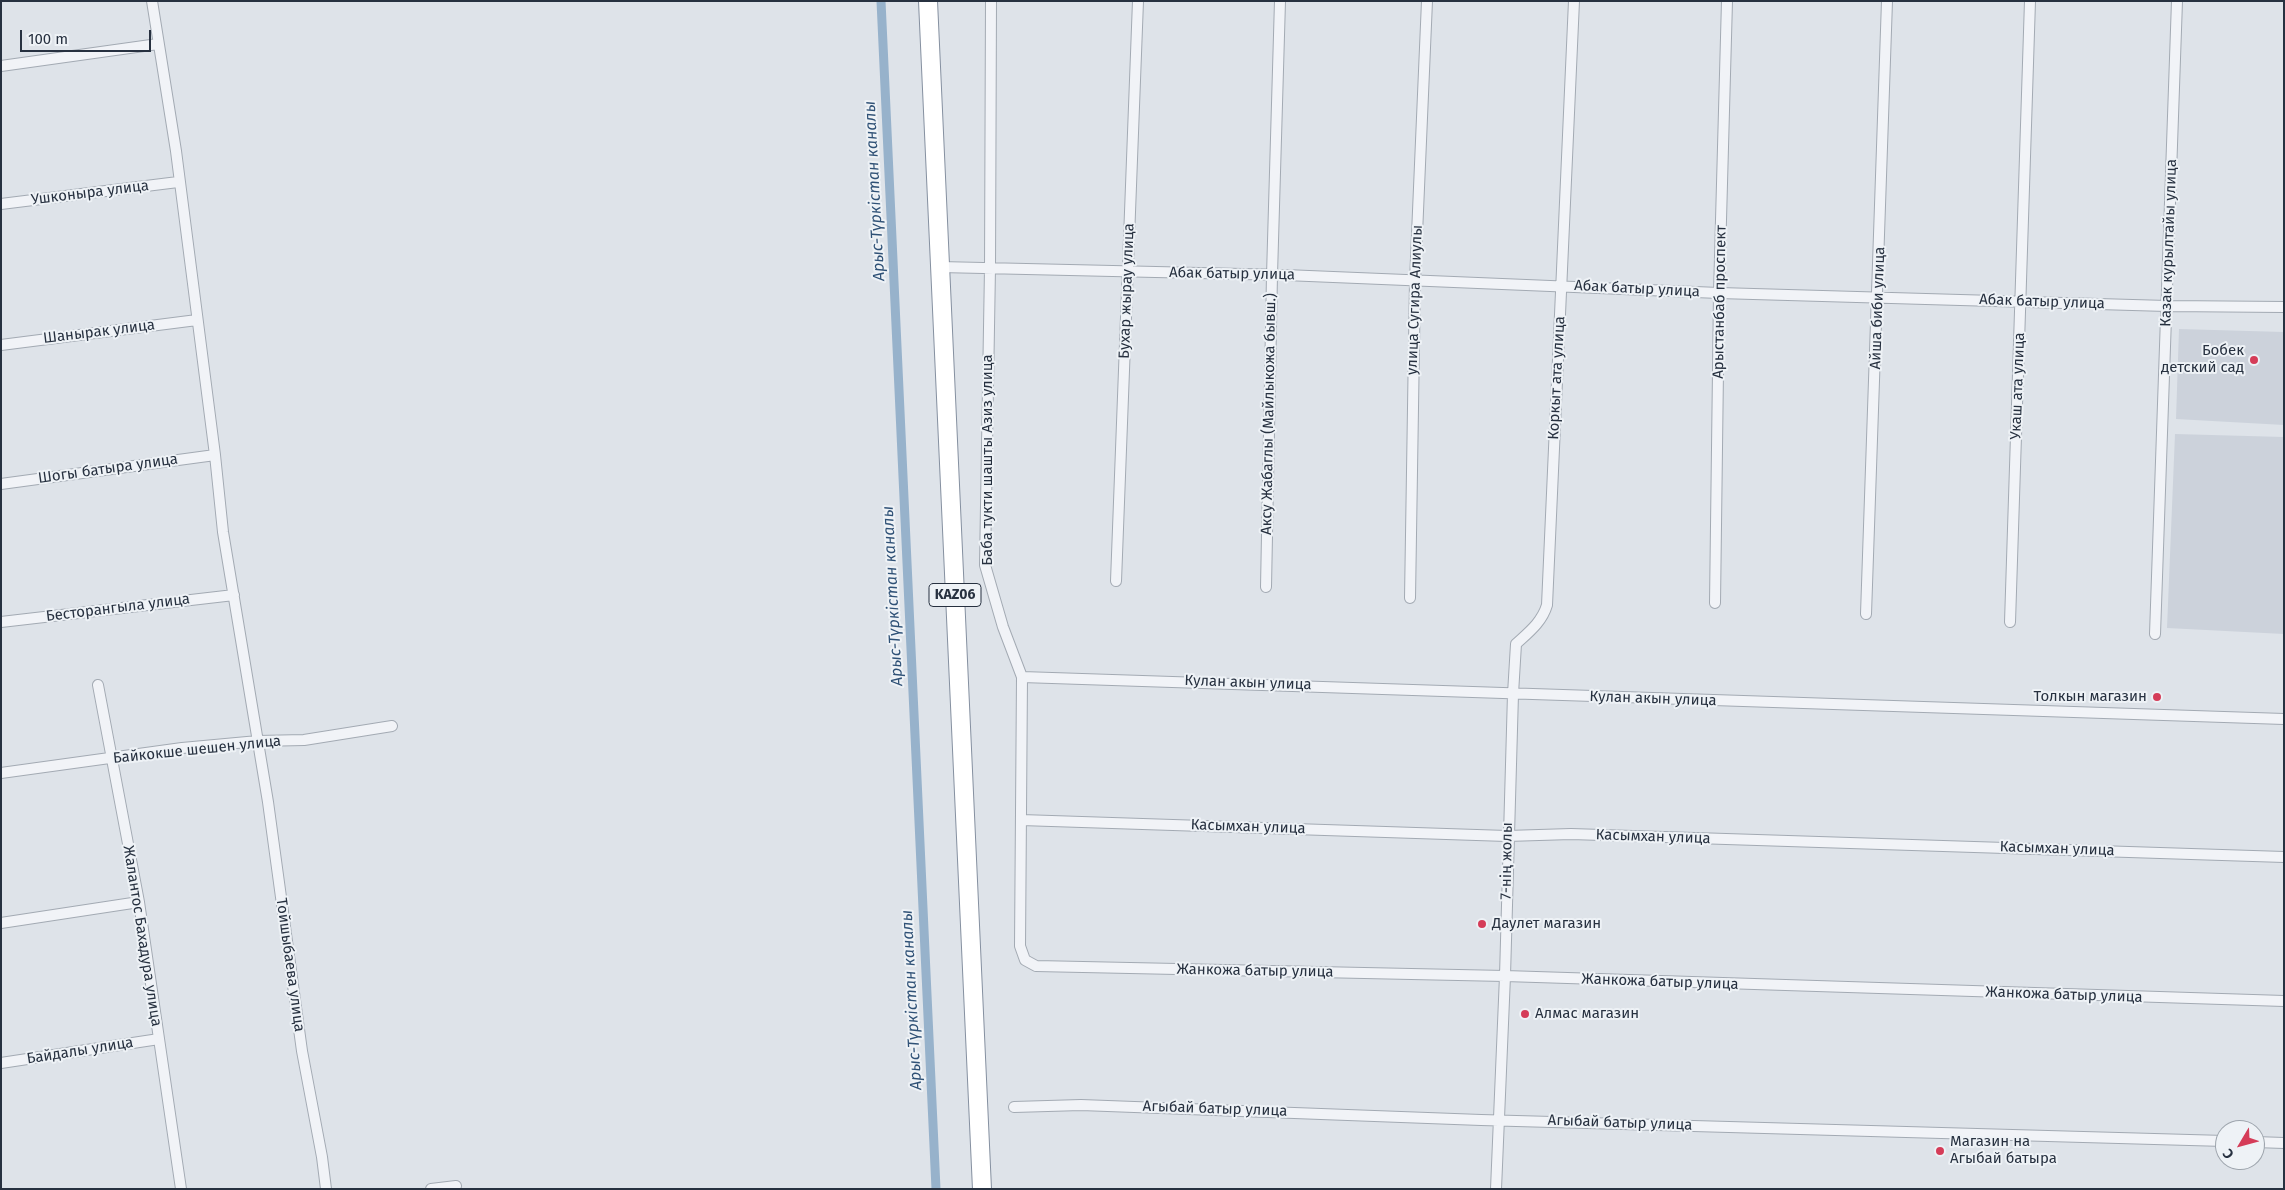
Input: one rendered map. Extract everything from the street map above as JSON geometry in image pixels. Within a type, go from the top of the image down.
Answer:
[{"type":"highway","name":"KАZ06","points":[[917,1],[971,1189]]},
{"type":"highway","name":"KАZ06","points":[[928,1],[982,1189]]},
{"type":"street","name":"Тойшыбаева улица","points":[[152,1],[216,455],[223,532],[268,802],[302,1051],[322,1157],[326,1189]]},
{"type":"street","name":"Баба тукти шашты Азиз улица","points":[[991,1],[990,268],[985,565],[1003,627],[1022,676],[1020,946],[1025,960],[1036,966]]},
{"type":"street","name":"Бухар жырау улица","points":[[1116,581],[1138,1]]},
{"type":"street","name":"Аксу Жабаглы (Майлыкожа бывш.)","points":[[1266,587],[1280,1]]},
{"type":"street","name":"улица Сугира Алиулы","points":[[1410,598],[1415,281],[1427,1]]},
{"type":"street","name":"Коркыт ата улица","points":[[1547,605],[1574,1]]},
{"type":"street","name":"Арыстанбаб проспект","points":[[1715,603],[1719,293],[1727,1]]},
{"type":"street","name":"Айша биби улица","points":[[1866,614],[1887,1]]},
{"type":"street","name":"Укаш ата улица","points":[[2010,622],[2030,1]]},
{"type":"street","name":"Казак курылтайы улица","points":[[2155,634],[2177,1]]},
{"type":"street","points":[[1,66],[158,44]]},
{"type":"street","name":"Ушконыра улица","points":[[1,204],[178,182]]},
{"type":"street","name":"Абак батыр улица","points":[[940,266],[1272,275],[1719,293],[2167,306],[2284,307]]},
{"type":"street","name":"Шанырак улица","points":[[1,345],[197,320]]},
{"type":"street","name":"Шогы батыра улица","points":[[1,484],[216,455]]},
{"type":"street","name":"Бесторангыла улица","points":[[1,622],[234,595]]},
{"type":"street","name":"7-нің жолы","points":[[1496,1189],[1505,976],[1512,694],[1516,644],[1534,628],[1544,614],[1547,605]]},
{"type":"street","name":"Кулан акын улица","points":[[1022,676],[2284,719]]},
{"type":"street","name":"Жалантос Бахадура улица","points":[[98,685],[139,902],[181,1189]]},
{"type":"street","name":"Байкокше шешен улица","points":[[1,773],[182,748],[258,741],[304,740],[392,726]]},
{"type":"street","name":"Касымхан улица","points":[[1022,820],[1507,836],[1571,834],[2284,857]]},
{"type":"street","points":[[1,922],[139,902]]},
{"type":"street","name":"Жанкожа батыр улица","points":[[1036,966],[1505,976],[2284,1001]]},
{"type":"street","name":"Байдалы улица","points":[[1,1063],[159,1039]]},
{"type":"street","name":"Агыбай батыр улица","points":[[1014,1108],[1081,1104],[1499,1120],[2215,1141]]},
{"type":"street","points":[[2265,1142],[2284,1143]]},
{"type":"street","points":[[431,1189],[456,1186]]},
{"type":"shaded area","points":[[2179,329],[2284,332],[2284,425],[2176,419]]},
{"type":"shaded area","points":[[2175,434],[2284,437],[2284,634],[2167,628]]},
{"type":"waterway","name":"Арыс-Түркістан каналы","points":[[881,1],[936,1189]]},
{"type":"place","name":"Бобек детский сад","points":[[2254,360]]},
{"type":"place","name":"Толкын магазин","points":[[2157,697]]},
{"type":"place","name":"Даулет магазин","points":[[1482,924]]},
{"type":"place","name":"Алмас магазин","points":[[1525,1014]]},
{"type":"place","name":"Магазин на Агыбай батыра","points":[[1940,1151]]}]
